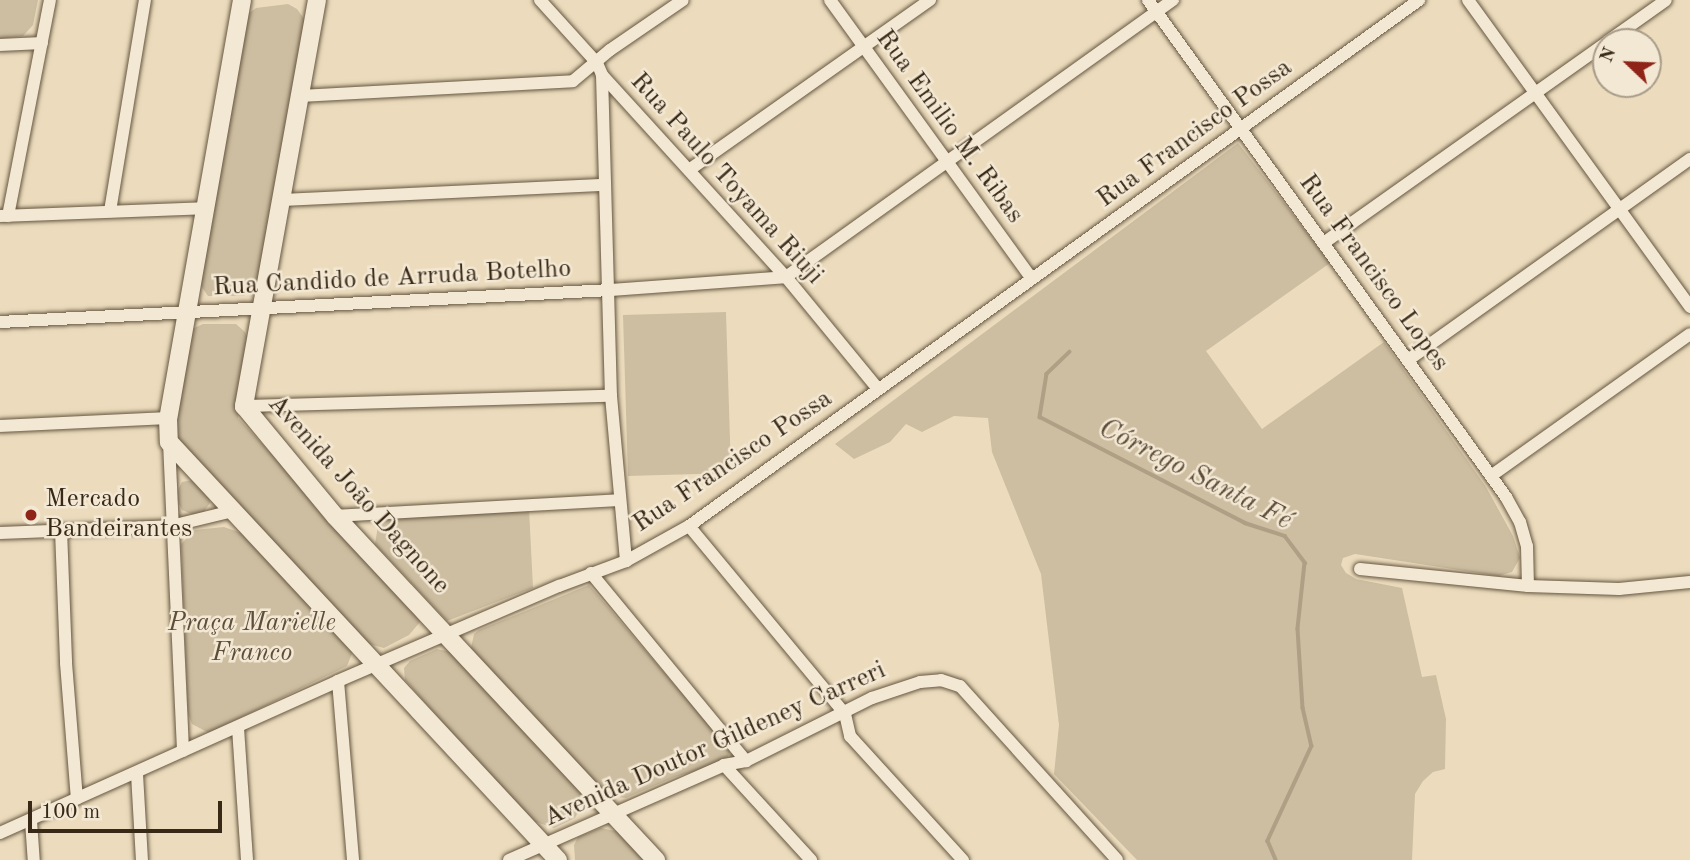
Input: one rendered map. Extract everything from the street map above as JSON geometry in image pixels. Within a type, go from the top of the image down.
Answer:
[{"type":"street","points":[[50,0],[4,216],[204,208]]},
{"type":"street","points":[[110,211],[145,0]]},
{"type":"street","points":[[183,751],[168,418],[242,0]]},
{"type":"street","name":"Avenida João Dagnone","points":[[317,0],[264,307],[244,406],[335,516],[656,860]]},
{"type":"street","name":"Rua Paulo Toyama Riuji","points":[[540,0],[786,277],[878,389]]},
{"type":"street","points":[[626,561],[618,500],[611,396],[610,290],[599,69],[610,50],[683,0]]},
{"type":"street","name":"Rua Emilio M. Ribas","points":[[830,0],[1032,279]]},
{"type":"street","points":[[689,170],[930,0]]},
{"type":"street","name":"Rua Francisco Lopes","points":[[1148,0],[1325,242],[1491,476],[1520,522],[1527,546],[1528,586]]},
{"type":"street","points":[[786,277],[1172,0]]},
{"type":"street","name":"Rua Francisco Possa","points":[[0,833],[137,774],[338,681],[591,573],[626,561],[689,526],[1419,0]]},
{"type":"street","points":[[1468,0],[1534,95],[1620,208],[1690,307]]},
{"type":"street","points":[[1626,28],[1665,0]]},
{"type":"street","points":[[0,45],[42,43]]},
{"type":"street","points":[[1325,242],[1592,53]]},
{"type":"street","points":[[300,96],[573,81],[599,69]]},
{"type":"street","points":[[1408,360],[1690,159]]},
{"type":"street","points":[[283,200],[605,185]]},
{"type":"street","name":"Rua Candido de Arruda Botelho","points":[[0,322],[610,290],[786,277]]},
{"type":"street","points":[[1491,476],[1690,334]]},
{"type":"street","points":[[244,406],[611,396]]},
{"type":"street","points":[[0,426],[168,418]]},
{"type":"street","points":[[169,442],[558,860]]},
{"type":"street","points":[[335,516],[618,500]]},
{"type":"street","points":[[0,533],[171,526],[233,511]]},
{"type":"street","points":[[689,526],[845,714],[850,736],[963,860]]},
{"type":"street","points":[[61,530],[66,663],[77,799]]},
{"type":"street","points":[[1360,569],[1528,586],[1619,589],[1690,582]]},
{"type":"street","points":[[591,573],[746,761]]},
{"type":"street","name":"Avenida Doutor Gildeney Carreri","points":[[509,860],[724,765],[746,761],[845,714],[872,698],[920,682],[941,680],[960,686],[1117,860]]},
{"type":"street","points":[[338,681],[354,860]]},
{"type":"street","points":[[238,728],[247,860]]},
{"type":"street","points":[[724,765],[811,860]]},
{"type":"street","points":[[137,774],[142,860]]},
{"type":"street","points":[[30,821],[34,860]]},
{"type":"green space","points":[[0,0],[38,0],[33,25],[23,36],[0,39]]},
{"type":"green space","points":[[288,4],[297,9],[305,20],[257,283],[253,291],[244,296],[208,296],[199,283],[248,14],[256,8]]},
{"type":"green space","points":[[1238,143],[1330,263],[1206,351],[1262,429],[1384,342],[1486,487],[1513,536],[1520,558],[1512,572],[1498,576],[1355,554],[1343,558],[1341,565],[1346,573],[1356,579],[1402,588],[1422,677],[1436,675],[1446,719],[1445,769],[1433,772],[1415,794],[1412,860],[1137,860],[1054,774],[1059,725],[1041,574],[992,452],[988,418],[954,416],[922,432],[906,424],[890,442],[854,459],[835,444]]},
{"type":"green space","points":[[726,312],[731,473],[628,476],[623,315]]},
{"type":"green space","points":[[203,324],[236,324],[245,332],[248,338],[238,418],[418,611],[420,622],[409,635],[384,648],[369,644],[175,442],[172,431],[192,329]]},
{"type":"green space","points":[[193,480],[209,496],[210,503],[203,513],[194,515],[182,510],[175,496],[182,482]]},
{"type":"green space","points":[[529,509],[533,588],[447,621],[375,544],[378,526],[385,518]]},
{"type":"green space","name":"Praça Marielle Franco","points":[[224,527],[244,534],[353,651],[347,666],[209,733],[192,724],[188,714],[181,544],[195,530]]},
{"type":"green space","points":[[589,585],[728,747],[730,752],[725,762],[675,777],[626,798],[608,796],[471,648],[474,634],[479,630]]},
{"type":"green space","points":[[437,649],[451,652],[581,791],[582,804],[575,818],[554,828],[530,820],[405,680],[404,668],[410,661]]},
{"type":"green space","points":[[601,828],[620,832],[647,860],[575,860],[574,845],[578,837]]},
{"type":"waterway","name":"Córrego Santa Fé","points":[[1070,352],[1047,374],[1040,417],[1245,523],[1285,536],[1305,563],[1298,629],[1303,708],[1312,746],[1268,841],[1276,860]]},
{"type":"place","name":"Mercado Bandeirantes","points":[[31,515]]}]
